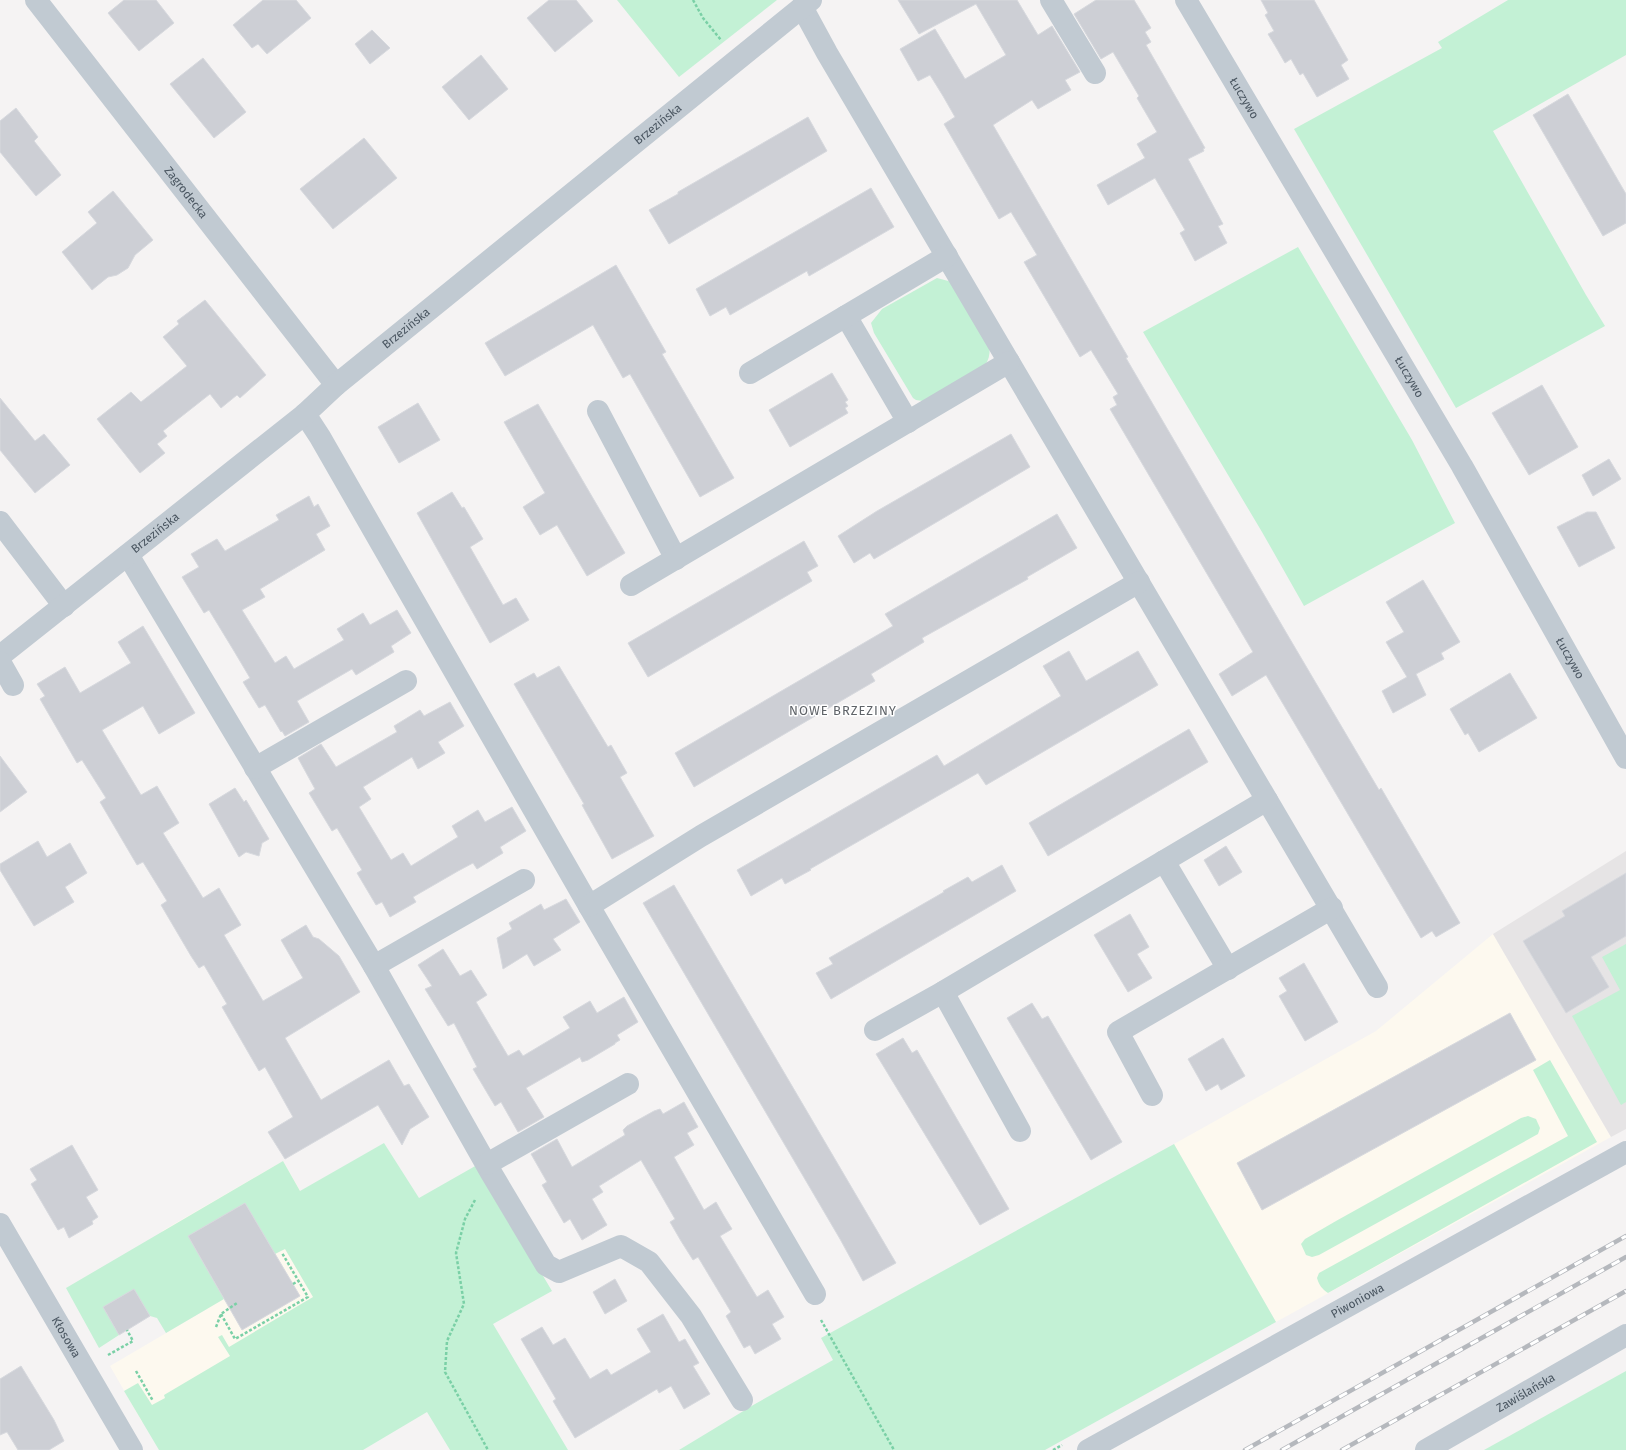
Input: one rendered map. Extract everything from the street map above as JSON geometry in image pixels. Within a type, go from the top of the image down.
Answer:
[{"type":"street","name":"Zagrodecka","points":[[36,0],[336,385]]},
{"type":"street","points":[[1051,0],[1095,73]]},
{"type":"street","name":"Łuczywo","points":[[1186,0],[1462,466],[1626,758]]},
{"type":"street","name":"Brzezińska","points":[[0,656],[128,556],[305,414],[336,385],[807,4]]},
{"type":"street","points":[[807,4],[827,53],[1138,582],[1332,908],[1377,987]]},
{"type":"street","points":[[750,373],[947,256]]},
{"type":"street","points":[[846,316],[908,422]]},
{"type":"street","points":[[631,586],[1009,362]]},
{"type":"street","points":[[598,411],[676,559]]},
{"type":"street","points":[[305,414],[320,437],[589,906],[815,1294]]},
{"type":"street","points":[[0,522],[64,606]]},
{"type":"street","points":[[128,556],[374,966],[488,1168],[546,1265],[559,1272],[621,1246],[649,1262],[691,1316],[742,1400]]},
{"type":"street","points":[[589,906],[701,836],[1138,582]]},
{"type":"street","points":[[0,662],[13,685]]},
{"type":"street","points":[[255,768],[406,681]]},
{"type":"street","points":[[875,1030],[943,992],[1267,800]]},
{"type":"street","points":[[1164,861],[1228,969]]},
{"type":"street","points":[[374,966],[524,880]]},
{"type":"street","points":[[1152,1095],[1118,1032],[1332,908]]},
{"type":"street","points":[[943,992],[1020,1131]]},
{"type":"street","points":[[488,1168],[628,1084]]},
{"type":"street","name":"Piwoniowa","points":[[1088,1450],[1626,1152]]},
{"type":"street","name":"Kłosowa","points":[[0,1224],[132,1450]]},
{"type":"street","name":"Zawiślańska","points":[[1426,1450],[1626,1336]]},
{"type":"path","points":[[694,0],[702,18],[740,59]]},
{"type":"path","points":[[488,1168],[465,1219],[456,1253],[464,1304],[447,1342],[445,1372],[488,1450]]},
{"type":"path","points":[[221,1314],[235,1339],[308,1297],[282,1253]]},
{"type":"path","points":[[293,1284],[298,1281]]},
{"type":"path","points":[[815,1294],[814,1309],[894,1450]]},
{"type":"path","points":[[216,1327],[221,1314],[238,1303]]},
{"type":"path","points":[[127,1330],[133,1341]]},
{"type":"path","points":[[136,1371],[153,1401]]},
{"type":"shaded area","points":[[1626,851],[1626,1129],[1611,1137],[1493,934]]},
{"type":"shaded area","points":[[1493,934],[1611,1137],[1276,1322],[1174,1144],[1376,1031]]},
{"type":"shaded area","points":[[283,1161],[360,1294],[142,1422],[110,1366],[207,1309],[162,1231]]},
{"type":"green space","points":[[617,0],[777,0],[679,77]]},
{"type":"green space","points":[[1508,0],[1626,0],[1626,55],[1493,131],[1605,326],[1456,408],[1294,129],[1442,48],[1438,42]]},
{"type":"green space","points":[[1298,247],[1412,440],[1455,523],[1304,606],[1262,532],[1143,332]]},
{"type":"green space","points":[[937,278],[952,282],[989,344],[990,351],[987,362],[983,367],[967,378],[923,401],[916,400],[913,398],[874,333],[871,323],[882,309]]},
{"type":"green space","points":[[1626,944],[1626,1102],[1621,1105],[1572,1016],[1620,990],[1602,957]]},
{"type":"green space","points":[[1550,1060],[1597,1142],[1328,1293],[1324,1290],[1317,1278],[1319,1273],[1568,1136],[1533,1070]]},
{"type":"green space","points":[[1528,1116],[1536,1119],[1540,1128],[1538,1134],[1319,1255],[1312,1257],[1306,1255],[1301,1244],[1305,1239],[1521,1118]]},
{"type":"green space","points":[[384,1143],[419,1198],[477,1165],[552,1291],[493,1324],[568,1450],[450,1450],[427,1412],[363,1450],[159,1450],[124,1391],[138,1383],[152,1405],[165,1398],[164,1395],[230,1356],[218,1337],[222,1335],[229,1347],[313,1297],[285,1249],[275,1254],[245,1203],[188,1236],[224,1299],[166,1333],[157,1318],[150,1316],[134,1289],[103,1307],[119,1335],[99,1348],[66,1288],[283,1161],[300,1191]]},
{"type":"green space","points":[[1174,1144],[1276,1322],[1045,1450],[679,1450],[755,1404],[833,1360],[821,1338]]},
{"type":"green space","points":[[1626,1371],[1626,1450],[1484,1450]]},
{"type":"building","points":[[124,0],[156,0],[174,23],[139,51],[108,13]]},
{"type":"building","points":[[263,0],[296,0],[311,18],[267,54],[258,44],[252,48],[233,25]]},
{"type":"building","points":[[549,0],[576,0],[593,21],[555,52],[527,18]]},
{"type":"building","points":[[898,0],[1017,0],[1038,35],[1052,26],[1080,72],[1065,80],[1071,90],[1038,109],[1032,100],[993,125],[1128,357],[1126,358],[1287,634],[1379,790],[1381,788],[1460,923],[1436,937],[1432,931],[1421,938],[1266,675],[1232,696],[1219,674],[1253,652],[1110,409],[1117,405],[1113,397],[1118,394],[1091,350],[1080,357],[1024,262],[1037,255],[1011,212],[999,219],[944,124],[955,117],[943,96],[930,75],[918,81],[900,49],[935,29],[965,79],[1006,55],[976,4],[919,34]]},
{"type":"building","points":[[1096,0],[1134,0],[1151,28],[1145,32],[1151,42],[1146,45],[1205,148],[1203,149],[1204,151],[1188,159],[1223,224],[1218,226],[1227,243],[1195,261],[1180,233],[1185,230],[1155,178],[1108,205],[1097,185],[1145,158],[1137,144],[1157,132],[1137,98],[1139,96],[1113,52],[1101,59],[1074,14]]},
{"type":"building","points":[[1261,0],[1314,0],[1348,60],[1341,65],[1349,79],[1317,97],[1303,73],[1300,75],[1291,59],[1285,63],[1268,34],[1274,31],[1265,15],[1268,13]]},
{"type":"building","points":[[372,30],[390,48],[370,64],[355,44]]},
{"type":"building","points":[[481,55],[508,89],[469,120],[442,87]]},
{"type":"building","points":[[203,58],[246,112],[214,138],[170,84]]},
{"type":"building","points":[[1568,94],[1626,194],[1626,223],[1603,236],[1533,115]]},
{"type":"building","points":[[16,108],[38,137],[34,141],[61,175],[36,196],[0,152],[0,121]]},
{"type":"building","points":[[808,117],[827,151],[669,244],[649,210]]},
{"type":"building","points":[[364,138],[397,178],[333,229],[300,189]]},
{"type":"building","points":[[871,188],[894,227],[809,276],[807,271],[730,315],[726,307],[710,316],[696,289]]},
{"type":"building","points":[[113,191],[153,240],[135,255],[128,268],[117,275],[108,277],[92,290],[62,252],[97,223],[88,212]]},
{"type":"building","points":[[616,265],[666,352],[662,354],[734,478],[700,497],[630,374],[623,378],[593,325],[505,376],[485,343]]},
{"type":"building","points":[[205,300],[266,375],[240,398],[237,395],[221,408],[210,394],[163,431],[167,436],[157,444],[165,453],[140,473],[97,419],[131,392],[141,402],[187,366],[163,337],[179,324],[177,321]]},
{"type":"building","points":[[832,373],[848,400],[845,402],[848,406],[845,408],[848,413],[790,447],[769,410]]},
{"type":"building","points":[[1542,385],[1578,447],[1529,475],[1492,413]]},
{"type":"building","points":[[0,398],[35,441],[44,434],[70,465],[35,493],[0,450]]},
{"type":"building","points":[[418,403],[440,440],[399,463],[378,427]]},
{"type":"building","points":[[538,404],[625,553],[587,576],[557,525],[540,535],[523,507],[545,493],[504,422]]},
{"type":"building","points":[[1011,434],[1030,467],[874,559],[870,553],[854,563],[838,536],[877,511]]},
{"type":"building","points":[[1609,459],[1621,479],[1593,496],[1582,475]]},
{"type":"building","points":[[452,492],[462,508],[464,507],[483,539],[470,547],[503,605],[516,598],[529,620],[490,643],[417,513]]},
{"type":"building","points":[[309,496],[314,507],[318,504],[330,526],[316,534],[325,550],[260,589],[265,597],[242,610],[275,663],[286,656],[294,669],[344,640],[337,629],[363,613],[370,625],[397,610],[411,633],[391,646],[394,652],[356,675],[352,669],[297,701],[309,722],[285,736],[265,705],[259,708],[243,682],[250,678],[209,610],[204,613],[182,577],[199,567],[191,554],[217,539],[225,551],[279,520],[276,515]]},
{"type":"building","points":[[1587,512],[1596,512],[1615,548],[1579,567],[1557,527]]},
{"type":"building","points":[[1057,514],[1077,548],[1027,577],[1028,579],[922,638],[924,642],[871,674],[875,681],[694,787],[675,753],[893,626],[885,614]]},
{"type":"building","points":[[804,541],[818,566],[807,572],[812,581],[648,677],[628,643]]},
{"type":"building","points":[[1423,580],[1460,642],[1441,653],[1444,659],[1416,674],[1426,695],[1393,713],[1382,691],[1407,677],[1386,642],[1404,632],[1386,602]]},
{"type":"building","points":[[143,626],[195,713],[159,734],[143,706],[102,730],[141,795],[157,786],[179,823],[163,833],[203,898],[219,888],[241,925],[224,935],[263,1001],[303,978],[281,940],[306,925],[313,937],[319,939],[339,956],[360,992],[285,1038],[321,1100],[389,1060],[404,1086],[409,1084],[429,1117],[410,1129],[402,1145],[378,1105],[285,1159],[268,1132],[293,1117],[265,1067],[259,1071],[222,1007],[227,1004],[204,965],[199,968],[161,905],[167,901],[143,862],[137,865],[100,802],[106,798],[82,760],[77,763],[40,699],[45,696],[37,684],[65,667],[80,693],[131,663],[118,642]]},
{"type":"building","points":[[1069,651],[1086,681],[1138,651],[1158,685],[986,785],[978,773],[810,869],[811,870],[785,884],[782,878],[751,896],[737,870],[937,755],[944,766],[1061,696],[1043,666]]},
{"type":"building","points":[[559,666],[608,747],[611,745],[627,773],[620,777],[654,836],[612,859],[582,805],[584,804],[514,684],[534,673],[537,678]]},
{"type":"building","points":[[1510,673],[1537,718],[1479,752],[1468,733],[1465,735],[1450,709]]},
{"type":"building","points":[[450,702],[464,726],[438,742],[445,753],[418,769],[412,757],[363,787],[371,799],[359,807],[391,860],[403,853],[411,866],[458,837],[452,826],[478,810],[485,822],[512,807],[526,831],[500,847],[503,853],[477,869],[473,863],[458,871],[413,897],[416,902],[390,917],[382,902],[376,905],[357,873],[362,870],[337,828],[332,831],[309,793],[315,789],[298,758],[321,744],[336,767],[397,732],[394,726],[420,710],[424,716]]},
{"type":"building","points":[[1189,729],[1208,762],[1048,856],[1029,823]]},
{"type":"building","points":[[0,756],[27,792],[0,812]]},
{"type":"building","points":[[235,788],[244,802],[246,800],[269,839],[262,843],[259,856],[246,852],[239,857],[209,804]]},
{"type":"building","points":[[38,841],[47,857],[70,843],[87,873],[65,887],[74,902],[34,926],[0,870],[0,864]]},
{"type":"building","points":[[1226,846],[1242,872],[1219,886],[1204,860]]},
{"type":"building","points":[[1002,865],[1016,891],[831,999],[816,973],[833,964],[829,958],[968,877],[972,882]]},
{"type":"building","points":[[1626,873],[1626,936],[1591,957],[1609,987],[1566,1013],[1523,941],[1565,916],[1562,911]]},
{"type":"building","points":[[674,885],[896,1263],[863,1281],[840,1239],[643,903]]},
{"type":"building","points":[[566,899],[580,922],[553,939],[561,950],[534,966],[527,954],[503,969],[497,938],[512,929],[509,923],[541,904],[544,910]]},
{"type":"building","points":[[1130,914],[1149,947],[1137,954],[1152,978],[1128,992],[1094,935]]},
{"type":"building","points":[[443,949],[460,976],[471,970],[487,995],[476,1002],[508,1056],[519,1050],[523,1056],[570,1028],[563,1017],[590,1001],[597,1013],[624,997],[638,1022],[617,1035],[620,1040],[615,1044],[588,1060],[582,1062],[580,1057],[526,1088],[544,1117],[518,1132],[501,1102],[495,1106],[473,1069],[477,1067],[454,1023],[448,1026],[425,989],[432,986],[418,965]]},
{"type":"building","points":[[1304,963],[1338,1022],[1305,1041],[1279,996],[1287,991],[1279,978]]},
{"type":"building","points":[[1032,1003],[1042,1019],[1048,1016],[1122,1142],[1091,1160],[1007,1018]]},
{"type":"building","points":[[1510,1013],[1536,1060],[1262,1210],[1237,1163]]},
{"type":"building","points":[[903,1038],[912,1053],[917,1050],[1009,1209],[980,1225],[876,1054]]},
{"type":"building","points":[[1223,1038],[1245,1076],[1221,1090],[1218,1084],[1206,1091],[1188,1059]]},
{"type":"building","points":[[684,1102],[698,1127],[687,1133],[694,1145],[674,1157],[704,1210],[716,1202],[732,1229],[720,1236],[757,1297],[768,1290],[784,1317],[772,1324],[781,1339],[755,1354],[750,1345],[744,1348],[726,1316],[731,1312],[698,1257],[693,1260],[681,1241],[670,1222],[675,1219],[641,1160],[599,1186],[603,1192],[592,1199],[607,1225],[582,1240],[570,1219],[564,1223],[542,1185],[547,1182],[531,1154],[557,1139],[572,1167],[625,1135],[623,1130],[627,1126],[654,1111],[660,1109],[663,1114]]},
{"type":"building","points":[[72,1145],[98,1190],[86,1197],[98,1217],[92,1221],[93,1224],[69,1238],[64,1227],[58,1230],[31,1184],[37,1180],[30,1169]]},
{"type":"building","points":[[245,1203],[300,1296],[242,1330],[188,1236]]},
{"type":"building","points":[[615,1279],[627,1301],[605,1314],[593,1292]]},
{"type":"building","points":[[134,1289],[150,1316],[119,1335],[103,1307]]},
{"type":"building","points":[[663,1314],[679,1342],[685,1339],[699,1363],[693,1366],[710,1394],[684,1409],[671,1386],[659,1393],[657,1389],[575,1438],[553,1401],[556,1399],[521,1339],[542,1327],[553,1345],[565,1338],[590,1379],[607,1369],[611,1375],[651,1352],[637,1329]]},
{"type":"building","points":[[21,1366],[54,1420],[64,1441],[49,1450],[18,1450],[7,1432],[0,1435],[0,1379]]},
{"type":"railway","points":[[1245,1450],[1626,1236]]},
{"type":"railway","points":[[1282,1450],[1626,1257]]},
{"type":"railway","points":[[1342,1450],[1626,1291]]},
{"type":"district","name":"NOWE BRZEZINY","points":[[843,710]]}]
